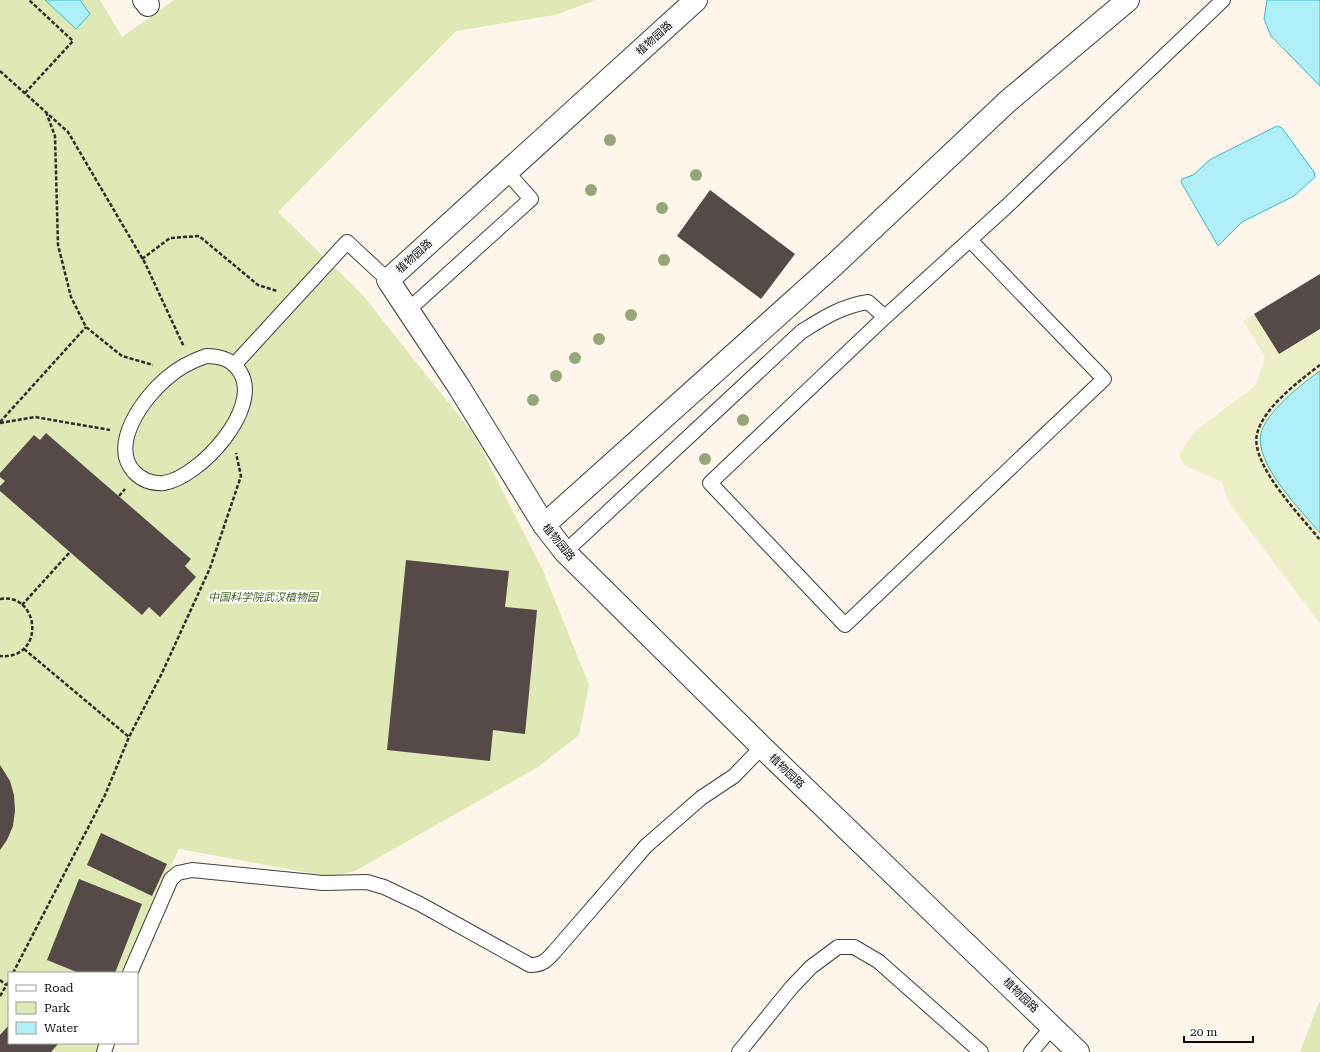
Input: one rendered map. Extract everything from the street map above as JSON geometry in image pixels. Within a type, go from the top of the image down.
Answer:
[{"type":"street","name":"植物园路","points":[[696,0],[388,280],[458,387],[544,525],[566,552],[762,747],[1053,1026],[1078,1052]]},
{"type":"street","points":[[544,525],[835,264],[1008,101],[1128,0]]},
{"type":"lane","points":[[970,240],[1104,379],[845,625],[710,483],[885,317],[970,240],[1223,0]]},
{"type":"lane","points":[[407,311],[531,199],[507,172]]},
{"type":"lane","points":[[234,365],[347,242],[388,280]]},
{"type":"lane","points":[[566,552],[801,332],[834,311],[868,302],[885,317]]},
{"type":"lane","points":[[206,356],[218,356],[234,365],[244,378],[246,389],[245,400],[226,436],[206,459],[170,482],[159,483],[148,481],[137,475],[127,460],[125,442],[128,433],[135,418],[154,390],[180,368],[206,356]]},
{"type":"lane","points":[[130,972],[171,879],[178,873],[192,870],[323,883],[367,882],[384,887],[420,904],[530,965],[538,965],[545,962],[555,951],[646,846],[701,798],[734,776],[762,747]]},
{"type":"lane","points":[[739,1052],[791,988],[811,967],[838,947],[854,947],[878,961],[981,1052]]},
{"type":"lane","points":[[1031,1052],[1053,1026]]},
{"type":"path","points":[[25,93],[74,41],[29,0]]},
{"type":"path","points":[[0,71],[68,132],[142,259],[186,352]]},
{"type":"path","points":[[46,112],[55,136],[58,245],[71,297],[86,328],[122,356],[151,365],[159,364]]},
{"type":"path","points":[[142,259],[170,238],[199,236],[258,286],[297,297]]},
{"type":"path","points":[[0,422],[86,328]]},
{"type":"path","points":[[1320,365],[1301,379],[1275,405],[1260,427],[1256,440],[1259,457],[1272,478],[1320,540]]},
{"type":"path","points":[[0,422],[35,418],[128,433]]},
{"type":"path","points":[[14,972],[105,795],[130,737],[162,673],[210,568],[241,476],[235,446]]},
{"type":"path","points":[[22,605],[70,552]]},
{"type":"path","points":[[0,599],[13,600],[22,605],[29,613],[33,623],[33,633],[24,649],[16,654],[0,656]]},
{"type":"path","points":[[24,649],[130,737]]},
{"type":"path","points":[[0,980],[6,985]]},
{"type":"path","points":[[0,996],[8,982]]},
{"type":"green space","name":"中国科学院武汉植物园","points":[[0,0],[100,0],[122,37],[174,0],[596,0],[555,15],[456,31],[278,212],[361,293],[475,436],[544,573],[589,685],[579,735],[538,767],[355,871],[332,877],[179,849],[121,972],[8,972],[8,1044],[99,1044],[96,1052],[0,1052]]},
{"type":"green space","points":[[1320,274],[1320,624],[1234,510],[1227,498],[1222,482],[1184,465],[1179,454],[1194,432],[1255,386],[1265,357],[1243,321]]},
{"type":"green space","points":[[1320,1000],[1320,1052],[1300,1052]]},
{"type":"water","points":[[45,0],[80,0],[90,14],[76,29]]},
{"type":"water","points":[[1267,0],[1320,0],[1320,86],[1271,36],[1264,19]]},
{"type":"water","points":[[1277,126],[1282,128],[1314,172],[1315,177],[1294,196],[1242,222],[1218,246],[1181,182],[1182,179],[1193,175],[1211,159]]},
{"type":"water","points":[[1320,371],[1320,533],[1291,499],[1272,472],[1265,458],[1261,445],[1261,433],[1270,416],[1278,407],[1304,383]]},
{"type":"building","points":[[710,190],[795,254],[761,299],[677,236]]},
{"type":"building","points":[[1320,274],[1320,329],[1279,354],[1254,314]]},
{"type":"building","points":[[46,433],[191,559],[185,566],[196,577],[160,617],[149,607],[142,615],[0,491],[0,486],[5,481],[0,477],[0,473],[34,435],[40,440]]},
{"type":"building","points":[[406,560],[509,571],[505,607],[537,610],[525,734],[493,730],[490,761],[387,750]]},
{"type":"building","points":[[0,765],[10,781],[14,795],[15,811],[13,826],[7,840],[0,850]]},
{"type":"building","points":[[101,833],[167,864],[152,896],[87,865]]},
{"type":"building","points":[[79,879],[142,904],[115,972],[77,972],[47,960]]},
{"type":"building","points":[[8,1026],[8,1044],[58,1044],[51,1052],[0,1052],[0,1035]]}]
